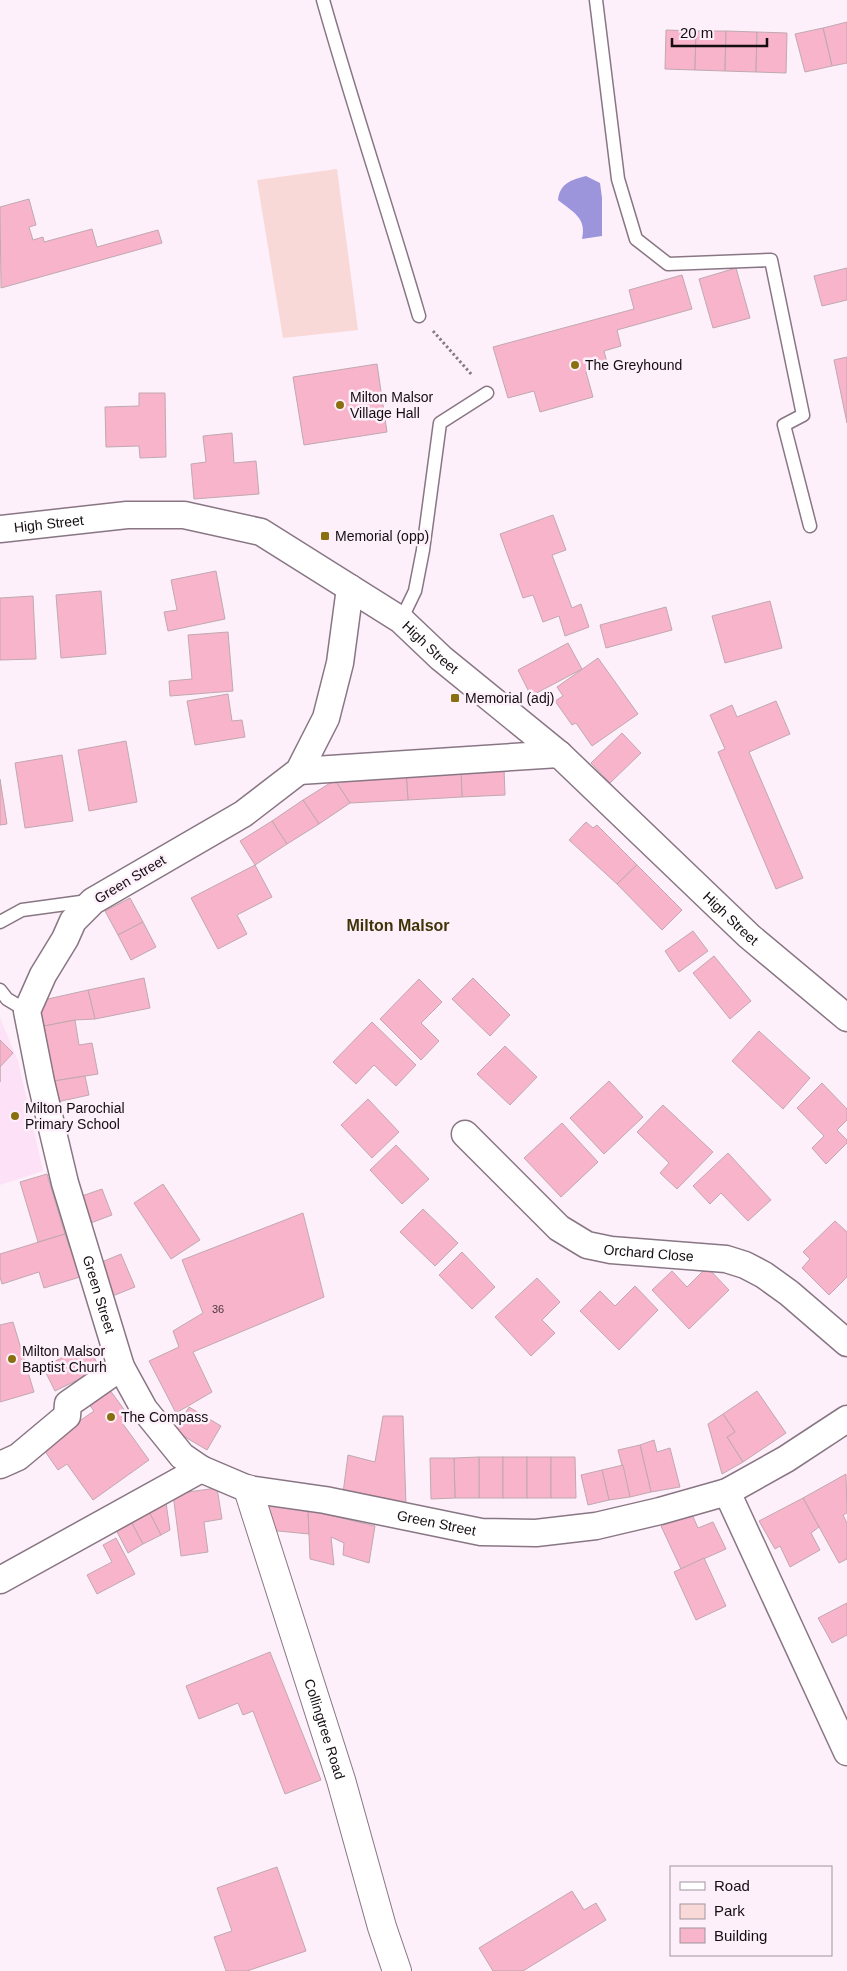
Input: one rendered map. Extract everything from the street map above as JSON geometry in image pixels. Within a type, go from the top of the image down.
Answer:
[{"type":"street","name":"High Street","points":[[0,529],[127,515],[184,515],[261,532],[401,620],[442,658],[559,754],[749,936],[847,1018]]},
{"type":"street","name":"Green Street","points":[[350,588],[340,663],[326,718],[299,771],[243,814],[93,901],[74,920],[43,975],[27,1011],[41,1082],[65,1183],[121,1368],[144,1409],[182,1456],[201,1469],[248,1489],[325,1500],[481,1532],[536,1533],[596,1526],[660,1511],[727,1492],[786,1459],[847,1419]]},
{"type":"street","points":[[299,771],[559,754]]},
{"type":"street","name":"Orchard Close","points":[[465,1134],[559,1228],[587,1245],[611,1250],[726,1259],[745,1266],[764,1275],[789,1293],[847,1343]]},
{"type":"street","points":[[0,1466],[18,1457],[67,1416],[68,1404],[121,1368]]},
{"type":"street","points":[[0,1580],[201,1469]]},
{"type":"street","name":"Collingtree Road","points":[[248,1489],[341,1780],[382,1927],[397,1971]]},
{"type":"street","points":[[727,1492],[847,1752]]},
{"type":"lane","points":[[323,0],[344,75],[419,316]]},
{"type":"lane","points":[[596,0],[618,179],[636,239],[668,264],[771,260],[803,415],[784,425],[810,526]]},
{"type":"lane","points":[[401,620],[415,591],[423,550],[440,423],[487,392]]},
{"type":"lane","points":[[0,922],[22,910],[93,901]]},
{"type":"lane","points":[[0,990],[7,999],[27,1011]]},
{"type":"path","points":[[419,316],[487,392]]},
{"type":"shaded area","points":[[586,176],[600,183],[602,236],[582,239],[582,226],[578,216],[558,200],[561,190],[567,183]]},
{"type":"shaded area","name":"Milton Parochial Primary School","points":[[0,1018],[18,1061],[43,1171],[0,1185]]},
{"type":"green space","points":[[337,169],[358,330],[283,338],[257,180]]},
{"type":"building","points":[[847,22],[847,63],[832,66],[823,28]]},
{"type":"building","points":[[823,28],[832,66],[805,72],[795,34]]},
{"type":"building","points":[[666,30],[696,31],[695,70],[665,69]]},
{"type":"building","points":[[696,31],[726,31],[725,71],[695,70]]},
{"type":"building","points":[[726,31],[757,32],[756,72],[725,71]]},
{"type":"building","points":[[757,32],[787,33],[786,73],[756,72]]},
{"type":"building","points":[[29,199],[36,225],[29,227],[33,240],[43,237],[44,242],[92,229],[97,247],[158,230],[162,243],[1,288],[0,207]]},
{"type":"building","points":[[736,268],[750,318],[713,328],[699,279]]},
{"type":"building","points":[[847,268],[847,300],[822,306],[814,276]]},
{"type":"building","points":[[682,275],[692,309],[617,330],[621,346],[604,351],[608,366],[586,372],[593,397],[540,412],[534,391],[508,398],[493,347],[634,309],[629,290]]},
{"type":"building","points":[[847,357],[847,423],[834,360]]},
{"type":"building","name":"Milton Malsor Village Hall","points":[[377,364],[387,432],[304,445],[293,377]]},
{"type":"building","points":[[139,393],[165,393],[166,457],[140,458],[139,446],[106,447],[105,407],[139,406]]},
{"type":"building","points":[[232,433],[234,463],[256,461],[259,494],[194,499],[191,464],[206,462],[203,436]]},
{"type":"building","points":[[553,515],[566,550],[552,555],[572,608],[581,604],[589,627],[565,636],[559,616],[543,622],[533,595],[523,598],[500,534]]},
{"type":"building","points":[[216,571],[225,619],[168,631],[164,612],[177,610],[171,580]]},
{"type":"building","points":[[101,591],[106,654],[61,658],[56,595]]},
{"type":"building","points":[[33,596],[36,659],[0,660],[0,598]]},
{"type":"building","points":[[770,601],[782,648],[725,663],[712,616]]},
{"type":"building","points":[[666,607],[672,630],[606,648],[600,625]]},
{"type":"building","points":[[228,632],[233,691],[170,696],[169,681],[192,679],[188,635]]},
{"type":"building","points":[[568,643],[582,669],[531,696],[518,670]]},
{"type":"building","points":[[598,658],[638,714],[592,746],[576,723],[572,725],[555,701],[563,696],[557,687]]},
{"type":"building","points":[[228,694],[232,721],[242,720],[245,737],[195,745],[187,701]]},
{"type":"building","points":[[776,701],[790,734],[749,752],[803,878],[776,889],[718,752],[725,749],[710,715],[732,705],[737,717]]},
{"type":"building","points":[[622,733],[641,753],[610,783],[591,763]]},
{"type":"building","points":[[126,741],[137,802],[89,811],[78,750]]},
{"type":"building","points":[[62,755],[73,821],[25,828],[15,763]]},
{"type":"building","points":[[504,768],[505,795],[462,797],[461,770]]},
{"type":"building","points":[[461,770],[462,797],[408,800],[406,772]]},
{"type":"building","points":[[406,772],[408,800],[350,803],[335,780]]},
{"type":"building","points":[[0,779],[7,824],[0,825]]},
{"type":"building","points":[[335,780],[350,803],[319,824],[303,800]]},
{"type":"building","points":[[303,800],[319,824],[287,844],[272,821]]},
{"type":"building","points":[[272,821],[287,844],[255,865],[240,841]]},
{"type":"building","points":[[586,822],[593,828],[597,825],[637,865],[617,884],[569,840]]},
{"type":"building","points":[[255,865],[272,897],[237,915],[247,934],[218,949],[191,898]]},
{"type":"building","points":[[637,865],[682,910],[662,930],[617,884]]},
{"type":"building","points":[[130,898],[143,922],[118,935],[105,911]]},
{"type":"building","points":[[143,922],[156,947],[131,960],[118,935]]},
{"type":"building","points":[[693,931],[708,951],[679,972],[665,951]]},
{"type":"building","points":[[714,956],[751,1001],[730,1019],[693,973]]},
{"type":"building","points":[[144,978],[150,1008],[95,1019],[88,990]]},
{"type":"building","points":[[473,978],[510,1015],[490,1036],[452,999]]},
{"type":"building","points":[[419,979],[442,1002],[421,1023],[439,1041],[421,1060],[380,1019]]},
{"type":"building","points":[[88,990],[95,1019],[75,1020],[44,1026],[39,1001]]},
{"type":"building","points":[[75,1020],[79,1045],[92,1043],[98,1074],[54,1081],[44,1026]]},
{"type":"building","points":[[372,1022],[416,1065],[396,1086],[374,1065],[356,1084],[333,1062]]},
{"type":"building","points":[[759,1031],[810,1078],[783,1109],[732,1061]]},
{"type":"building","points":[[0,1040],[13,1053],[0,1067]]},
{"type":"building","points":[[505,1046],[537,1077],[510,1105],[477,1074]]},
{"type":"building","points":[[85,1076],[89,1095],[57,1102],[54,1081]]},
{"type":"building","points":[[609,1081],[643,1117],[604,1154],[570,1118]]},
{"type":"building","points":[[822,1083],[847,1109],[847,1120],[837,1130],[847,1140],[847,1143],[826,1164],[812,1148],[824,1136],[797,1108]]},
{"type":"building","points":[[368,1099],[399,1132],[372,1158],[341,1125]]},
{"type":"building","points":[[663,1105],[713,1152],[677,1189],[660,1173],[669,1163],[637,1132]]},
{"type":"building","points":[[562,1123],[598,1162],[561,1197],[524,1158]]},
{"type":"building","points":[[396,1145],[429,1179],[402,1204],[370,1170]]},
{"type":"building","points":[[728,1153],[771,1200],[748,1221],[721,1193],[710,1204],[693,1186]]},
{"type":"building","points":[[47,1174],[65,1234],[38,1242],[20,1182]]},
{"type":"building","points":[[163,1184],[200,1240],[171,1259],[134,1203]]},
{"type":"building","points":[[102,1189],[112,1215],[88,1224],[79,1197]]},
{"type":"building","points":[[423,1209],[458,1243],[435,1266],[400,1232]]},
{"type":"building","points":[[303,1213],[324,1297],[193,1352],[212,1392],[176,1413],[149,1361],[179,1347],[173,1331],[203,1313],[182,1260]]},
{"type":"building","points":[[835,1221],[847,1232],[847,1277],[829,1295],[802,1268],[810,1259],[803,1252]]},
{"type":"building","points":[[65,1234],[80,1277],[44,1288],[39,1272],[2,1284],[0,1277],[0,1254]]},
{"type":"building","points":[[462,1252],[495,1287],[472,1309],[439,1275]]},
{"type":"building","points":[[121,1254],[135,1287],[110,1297],[97,1264]]},
{"type":"building","points":[[707,1267],[729,1290],[689,1329],[652,1290],[672,1271],[687,1287]]},
{"type":"building","points":[[537,1278],[560,1302],[542,1320],[555,1333],[531,1356],[495,1317]]},
{"type":"building","points":[[635,1286],[658,1310],[619,1350],[580,1311],[600,1291],[615,1306]]},
{"type":"building","name":"Milton Malsor Baptist Churh","points":[[13,1322],[34,1392],[0,1402],[0,1325]]},
{"type":"building","points":[[88,1345],[100,1369],[55,1391],[43,1367]]},
{"type":"building","points":[[104,1382],[131,1419],[123,1424],[149,1460],[93,1500],[67,1464],[58,1470],[42,1447],[94,1411],[84,1397]]},
{"type":"building","points":[[757,1391],[786,1433],[743,1462],[727,1437],[735,1432],[723,1414]]},
{"type":"building","points":[[189,1407],[221,1426],[207,1450],[175,1431]]},
{"type":"building","points":[[723,1414],[735,1432],[727,1437],[743,1462],[722,1474],[708,1424]]},
{"type":"building","points":[[383,1416],[403,1416],[406,1505],[343,1493],[348,1455],[375,1462]]},
{"type":"building","points":[[654,1440],[657,1452],[670,1448],[680,1487],[651,1492],[640,1445]]},
{"type":"building","points":[[640,1445],[651,1492],[630,1497],[618,1450]]},
{"type":"building","points":[[479,1457],[503,1457],[503,1498],[479,1498]]},
{"type":"building","points":[[479,1457],[479,1498],[455,1498],[454,1458]]},
{"type":"building","points":[[503,1457],[527,1457],[527,1498],[503,1498]]},
{"type":"building","points":[[527,1457],[551,1457],[551,1498],[527,1498]]},
{"type":"building","points":[[551,1457],[575,1457],[576,1498],[551,1498]]},
{"type":"building","points":[[430,1458],[454,1458],[455,1498],[431,1499]]},
{"type":"building","points":[[623,1465],[630,1497],[609,1500],[602,1470]]},
{"type":"building","points":[[602,1470],[609,1500],[588,1505],[581,1475]]},
{"type":"building","points":[[846,1474],[847,1513],[843,1515],[847,1523],[847,1559],[839,1563],[803,1498]]},
{"type":"building","points":[[217,1488],[222,1519],[204,1522],[208,1552],[181,1556],[173,1494]]},
{"type":"building","points":[[165,1496],[170,1530],[161,1535],[146,1506]]},
{"type":"building","points":[[803,1498],[819,1527],[811,1533],[820,1550],[790,1567],[780,1546],[775,1549],[759,1521]]},
{"type":"building","points":[[265,1504],[308,1510],[309,1534],[268,1530]]},
{"type":"building","points":[[146,1506],[161,1535],[143,1544],[128,1516]]},
{"type":"building","points":[[308,1510],[375,1526],[369,1563],[343,1555],[344,1543],[331,1537],[334,1565],[310,1559]]},
{"type":"building","points":[[691,1512],[698,1528],[713,1522],[726,1549],[681,1569],[661,1526]]},
{"type":"building","points":[[128,1516],[143,1544],[128,1553],[113,1524]]},
{"type":"building","points":[[116,1538],[135,1574],[97,1594],[87,1575],[112,1562],[103,1545]]},
{"type":"building","points":[[704,1558],[726,1606],[696,1620],[674,1572]]},
{"type":"building","points":[[847,1603],[847,1635],[832,1643],[818,1618]]},
{"type":"building","points":[[270,1652],[321,1780],[285,1794],[253,1711],[243,1715],[238,1703],[199,1719],[186,1686]]},
{"type":"building","points":[[277,1867],[306,1951],[247,1971],[226,1971],[214,1937],[232,1931],[217,1888]]},
{"type":"building","points":[[572,1891],[584,1910],[596,1903],[606,1920],[523,1971],[493,1971],[479,1948]]},
{"type":"place","name":"The Greyhound","points":[[575,365]]},
{"type":"place","name":"Milton Malsor Village Hall","points":[[340,405]]},
{"type":"place","name":"Memorial (opp)","points":[[325,536]]},
{"type":"place","name":"Memorial (adj)","points":[[455,698]]},
{"type":"place","name":"Milton Parochial Primary School","points":[[15,1116]]},
{"type":"place","name":"Milton Malsor Baptist Churh","points":[[12,1359]]},
{"type":"place","name":"The Compass","points":[[111,1417]]},
{"type":"district","name":"Milton Malsor","points":[[398,925]]}]
